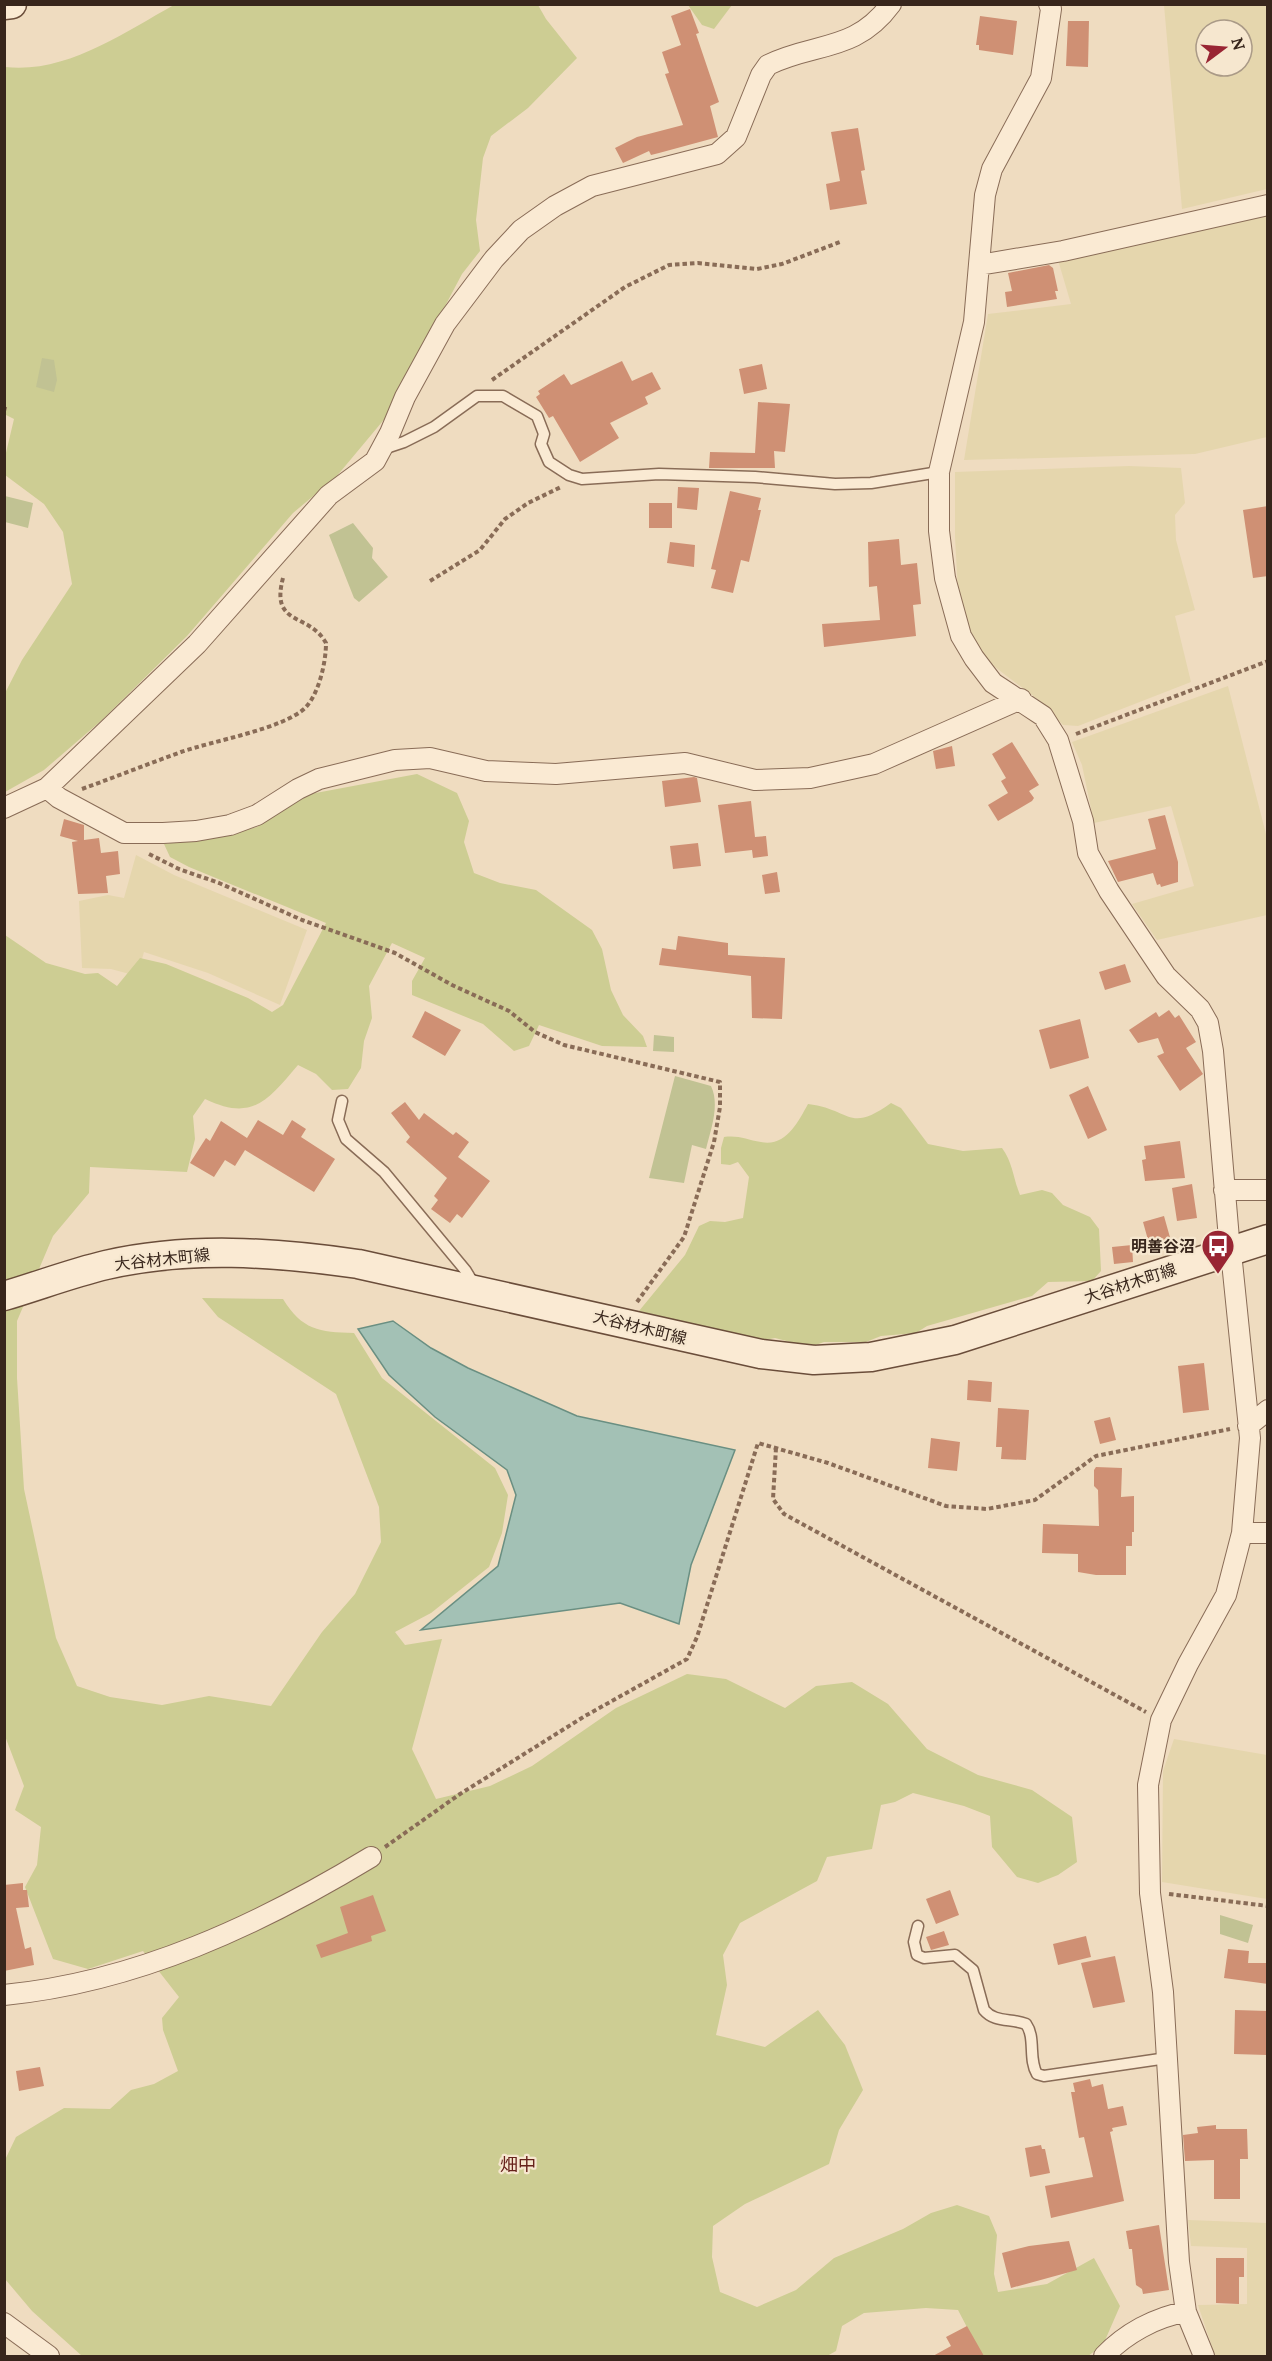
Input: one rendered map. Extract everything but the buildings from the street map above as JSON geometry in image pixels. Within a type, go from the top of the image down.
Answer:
[{"type":"main road","points":[[4,6],[12,4]]},
{"type":"main road","name":"大谷材木町線","points":[[4,1296],[104,1265],[137,1259],[239,1252],[292,1254],[358,1264],[761,1354],[814,1360],[871,1357],[955,1340],[1268,1239]]},
{"type":"street","points":[[4,808],[53,793],[197,644],[282,545],[329,495],[375,461],[383,449],[405,397],[444,324],[494,259],[521,230],[555,206],[592,186],[717,154],[736,137],[761,75],[768,65],[842,44],[865,30],[891,4]]},
{"type":"street","points":[[1048,4],[1051,9],[1041,78],[992,169],[985,195],[974,322],[939,472],[939,531],[945,578],[961,636],[974,658],[993,683],[1021,699],[1043,716],[1058,740],[1078,802],[1088,853],[1109,891],[1166,976],[1200,1009],[1208,1023],[1213,1051],[1229,1239]]},
{"type":"street","points":[[979,265],[1063,251],[1268,205]]},
{"type":"street","points":[[53,793],[124,832],[196,831],[230,825],[257,815],[298,789],[319,779],[395,760],[430,758],[486,771],[556,774],[685,763],[755,780],[810,778],[874,764],[1021,699]]},
{"type":"street","points":[[1224,1190],[1268,1190]]},
{"type":"street","points":[[1204,2356],[1186,2312],[1179,2262],[1163,1992],[1150,1893],[1148,1785],[1161,1720],[1188,1664],[1226,1595],[1242,1533],[1248,1426],[1232,1262]]},
{"type":"street","points":[[1248,1426],[1268,1410]]},
{"type":"street","points":[[1242,1533],[1268,1533]]},
{"type":"street","points":[[4,1995],[67,1987],[124,1971],[238,1931],[307,1896],[371,1857]]},
{"type":"street","points":[[1104,2356],[1123,2337],[1175,2314],[1186,2312]]},
{"type":"street","points":[[4,2324],[49,2356]]},
{"type":"lane","points":[[383,449],[404,442],[434,427],[477,396],[503,396],[537,416],[544,434],[541,444],[549,462],[569,475],[582,479],[659,474],[755,477],[835,484],[871,483],[939,472]]},
{"type":"lane","points":[[342,1101],[338,1120],[346,1139],[384,1172],[466,1271],[478,1291]]},
{"type":"lane","points":[[918,1926],[914,1941],[917,1955],[924,1958],[955,1955],[973,1970],[984,2010],[988,2015],[994,2019],[1026,2024],[1030,2029],[1033,2068],[1037,2074],[1044,2076],[1167,2058]]},
{"type":"path","points":[[477,396],[498,375],[624,287],[669,266],[698,263],[757,269],[782,264],[840,242]]},
{"type":"path","points":[[4,411],[6,404]]},
{"type":"path","points":[[430,581],[480,550],[505,519],[528,502],[582,479]]},
{"type":"path","points":[[53,793],[268,726],[305,708],[313,697],[321,674],[326,643],[315,631],[282,609],[279,599],[287,560],[282,545]]},
{"type":"path","points":[[1058,740],[1268,660]]},
{"type":"path","points":[[124,832],[150,854],[178,869],[219,883],[302,920],[395,953],[453,985],[509,1011],[535,1032],[564,1045],[720,1082],[720,1107],[714,1142],[684,1237],[623,1322]]},
{"type":"path","points":[[371,1857],[460,1794],[585,1716],[687,1659],[697,1637],[758,1443],[828,1463],[946,1506],[987,1509],[1035,1500],[1096,1456],[1248,1426]]},
{"type":"path","points":[[776,1448],[773,1499],[784,1514],[1161,1720]]},
{"type":"path","points":[[1150,1893],[1268,1906]]},
{"type":"shaded area","points":[[1164,5],[1267,5],[1267,189],[1182,209]]},
{"type":"shaded area","points":[[1267,208],[1267,437],[1195,454],[964,460],[988,314],[1071,304],[1058,260]]},
{"type":"shaded area","points":[[1129,466],[1181,468],[1185,503],[1175,515],[1176,540],[1195,610],[1175,616],[1191,682],[1078,726],[1063,725],[1040,701],[987,661],[969,630],[958,593],[955,472]]},
{"type":"shaded area","points":[[1228,686],[1267,838],[1267,915],[1157,940],[1132,904],[1194,886],[1171,806],[1094,823],[1082,765],[1072,742]]},
{"type":"shaded area","points":[[136,855],[174,875],[307,930],[280,1005],[208,973],[144,952],[137,976],[111,969],[82,968],[79,901],[108,895],[124,898]]},
{"type":"shaded area","points":[[393,1321],[431,1348],[468,1368],[577,1416],[735,1450],[691,1565],[679,1624],[620,1603],[421,1630],[498,1566],[516,1495],[507,1470],[435,1417],[389,1375],[358,1329]]},
{"type":"shaded area","points":[[1174,1739],[1267,1755],[1267,1899],[1162,1882],[1163,1771]]},
{"type":"shaded area","points":[[1188,2220],[1267,2223],[1267,2356],[1215,2356],[1198,2305],[1247,2304],[1247,2248],[1191,2246]]},
{"type":"green space","points":[[174,5],[538,5],[546,19],[577,58],[528,108],[491,136],[483,158],[476,220],[480,251],[462,274],[387,416],[336,477],[293,513],[187,636],[102,720],[44,770],[5,792],[4,695],[22,660],[72,584],[63,532],[44,504],[5,475],[5,457],[14,419],[4,414],[5,67],[28,67],[72,58],[114,39]]},
{"type":"green space","points":[[688,5],[732,5],[714,29],[702,25]]},
{"type":"green space","points":[[42,358],[54,360],[57,380],[54,392],[36,387]]},
{"type":"green space","points":[[5,496],[33,503],[28,528],[5,522]]},
{"type":"green space","points":[[353,523],[373,548],[372,558],[388,577],[359,602],[354,598],[329,535]]},
{"type":"green space","points":[[417,774],[457,793],[469,821],[464,842],[474,873],[500,883],[536,890],[592,930],[602,949],[611,990],[623,1015],[643,1036],[647,1047],[602,1046],[539,1025],[529,1046],[514,1051],[483,1024],[412,995],[412,981],[425,958],[392,943],[369,986],[372,1018],[364,1041],[361,1068],[348,1089],[332,1090],[316,1074],[298,1065],[268,1097],[248,1108],[222,1106],[205,1099],[193,1116],[195,1139],[187,1172],[90,1167],[89,1193],[53,1236],[17,1321],[17,1378],[24,1489],[56,1638],[77,1686],[110,1697],[162,1705],[209,1696],[271,1706],[322,1632],[355,1594],[381,1542],[379,1507],[336,1394],[218,1317],[202,1298],[283,1299],[297,1317],[312,1327],[331,1332],[354,1333],[382,1378],[495,1468],[508,1495],[502,1533],[489,1567],[431,1613],[395,1632],[405,1645],[442,1639],[412,1749],[436,1799],[490,1786],[532,1766],[616,1708],[687,1674],[726,1679],[785,1708],[816,1686],[852,1682],[888,1704],[927,1749],[978,1775],[1032,1790],[1072,1817],[1077,1862],[1058,1875],[1038,1883],[1017,1877],[992,1847],[990,1816],[964,1806],[913,1793],[895,1802],[881,1805],[872,1849],[827,1857],[817,1881],[740,1923],[723,1955],[727,1985],[716,2035],[765,2047],[818,2010],[845,2045],[863,2090],[839,2130],[829,2164],[745,2204],[713,2226],[712,2257],[720,2292],[757,2307],[796,2290],[834,2258],[903,2229],[931,2213],[957,2205],[989,2216],[997,2235],[994,2274],[998,2292],[1047,2284],[1094,2258],[1120,2306],[1103,2345],[1088,2356],[982,2356],[958,2310],[926,2308],[864,2313],[842,2326],[836,2351],[827,2356],[82,2356],[32,2311],[5,2279],[5,2160],[16,2137],[64,2108],[110,2109],[131,2090],[154,2084],[178,2071],[163,2030],[162,2018],[179,1997],[143,1951],[88,1969],[53,1959],[25,1887],[37,1865],[41,1827],[15,1810],[24,1786],[5,1736],[5,935],[46,963],[85,974],[98,973],[117,986],[140,958],[166,964],[248,998],[272,1012],[283,1005],[326,923],[189,867],[170,857],[164,844],[231,834],[257,827],[305,795]]},
{"type":"green space","points":[[654,1035],[674,1037],[674,1052],[653,1051]]},
{"type":"green space","points":[[675,1076],[711,1086],[715,1101],[714,1117],[706,1149],[692,1145],[684,1183],[649,1178]]},
{"type":"green space","points":[[891,1103],[901,1108],[928,1144],[963,1151],[1002,1148],[1011,1165],[1020,1195],[1042,1190],[1052,1193],[1063,1205],[1090,1217],[1099,1229],[1101,1271],[1092,1281],[1048,1282],[1032,1296],[927,1326],[916,1333],[881,1336],[866,1342],[824,1342],[810,1347],[775,1338],[754,1342],[703,1332],[686,1322],[639,1311],[685,1255],[699,1226],[710,1221],[725,1222],[743,1218],[749,1177],[738,1162],[730,1165],[721,1164],[724,1137],[739,1137],[770,1143],[777,1141],[790,1132],[808,1104],[857,1118],[866,1117]]},
{"type":"green space","points":[[1220,1915],[1253,1925],[1248,1943],[1220,1934]]},
{"type":"place","name":"明善谷沼","points":[[1218,1275]]},
{"type":"district","name":"畑中","points":[[518,2164]]}]
